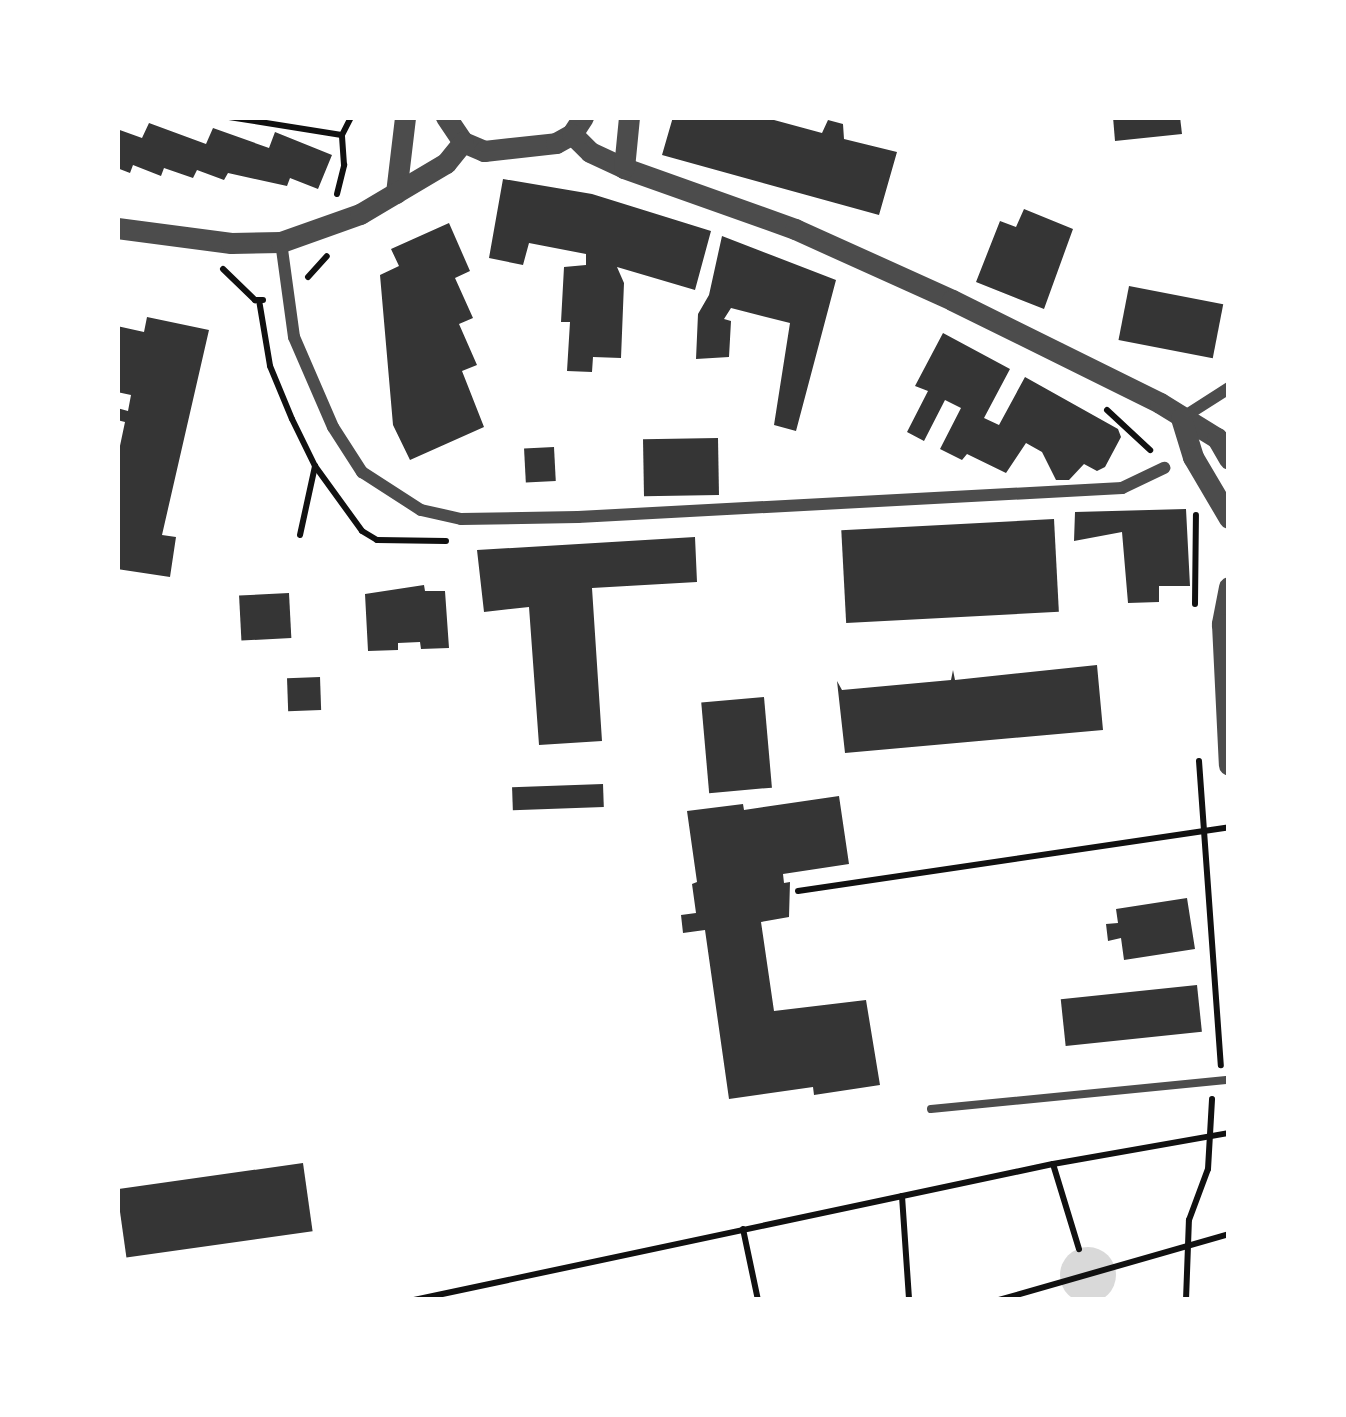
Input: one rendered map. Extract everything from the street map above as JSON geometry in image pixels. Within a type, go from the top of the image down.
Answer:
[{"type":"street","points":[[396,193],[405,117]]},
{"type":"street","points":[[446,117],[463,142],[484,151],[556,143],[577,126],[590,152],[795,230],[952,300],[1160,403],[1217,439],[1229,459]]},
{"type":"street","points":[[624,168],[629,117]]},
{"type":"street","points":[[117,228],[231,243],[280,242],[326,230],[396,193],[446,163],[463,142]]},
{"type":"street","points":[[280,242],[294,337],[333,427],[362,472],[421,510],[461,519],[578,517],[1122,488],[1164,468]]},
{"type":"street","points":[[1181,418],[1229,388]]},
{"type":"street","points":[[1181,418],[1193,458],[1229,518]]},
{"type":"street","points":[[1229,587],[1222,624],[1229,765]]},
{"type":"lane","points":[[931,1108],[1226,1080]]},
{"type":"path","points":[[230,117],[342,135]]},
{"type":"path","points":[[326,199],[337,194],[344,165],[342,135],[351,117]]},
{"type":"path","points":[[260,300],[270,366],[315,466],[362,531],[377,541],[462,540]]},
{"type":"path","points":[[1104,408],[1164,468]]},
{"type":"path","points":[[300,536],[315,466]]},
{"type":"path","points":[[1195,622],[1196,512]]},
{"type":"path","points":[[1186,1300],[1189,1220],[1208,1169],[1213,1094],[1226,1080],[1200,827],[1199,759]]},
{"type":"path","points":[[798,890],[1229,826]]},
{"type":"path","points":[[414,1300],[1053,1163],[1229,1132]]},
{"type":"path","points":[[1053,1163],[1079,1249]]},
{"type":"path","points":[[902,1196],[909,1300]]},
{"type":"path","points":[[743,1229],[758,1300]]},
{"type":"path","points":[[999,1300],[1229,1234]]},
{"type":"shaded area","points":[[1088,1247],[1108,1255],[1116,1275],[1108,1295],[1088,1303],[1068,1295],[1060,1275],[1068,1255]]},
{"type":"building","points":[[673,117],[763,117],[822,133],[828,120],[843,124],[844,139],[897,152],[879,215],[662,155]]},
{"type":"building","points":[[1113,117],[1180,117],[1182,134],[1115,141]]},
{"type":"building","points":[[149,123],[206,144],[213,128],[269,148],[275,132],[332,155],[318,189],[290,178],[287,186],[228,173],[224,180],[197,170],[193,178],[164,168],[161,176],[133,165],[130,173],[117,168],[117,129],[142,138]]},
{"type":"building","points":[[503,179],[592,194],[711,231],[695,290],[617,267],[624,283],[621,358],[593,357],[592,372],[567,371],[570,322],[561,322],[564,267],[586,265],[586,254],[529,243],[523,265],[489,258]]},
{"type":"building","points":[[1024,209],[1073,229],[1044,309],[976,282],[1000,221],[1016,227]]},
{"type":"building","points":[[449,223],[470,271],[455,278],[473,318],[459,324],[477,365],[462,371],[484,427],[410,460],[393,425],[380,275],[399,266],[391,249]]},
{"type":"building","points":[[722,236],[836,280],[796,431],[774,425],[790,323],[731,308],[724,319],[731,321],[729,357],[696,359],[698,314],[709,295]]},
{"type":"building","points":[[1129,286],[1223,304],[1213,358],[1119,340]]},
{"type":"building","points":[[147,317],[209,330],[162,535],[176,537],[170,577],[117,569],[117,460],[125,422],[117,420],[117,408],[128,411],[131,395],[117,392],[117,326],[144,332]]},
{"type":"building","points":[[943,333],[1010,369],[984,418],[999,425],[1025,377],[1118,429],[1121,437],[1105,467],[1097,471],[1084,464],[1069,480],[1056,480],[1042,452],[1026,443],[1006,473],[967,454],[962,460],[940,449],[961,408],[945,400],[924,441],[907,432],[928,391],[915,386]]},
{"type":"building","points":[[718,438],[719,495],[644,496],[643,439]]},
{"type":"building","points":[[554,447],[556,481],[526,483],[524,449]]},
{"type":"building","points":[[1186,509],[1190,586],[1159,586],[1159,602],[1128,603],[1122,532],[1074,541],[1075,512]]},
{"type":"building","points":[[1054,519],[1059,612],[846,623],[841,530]]},
{"type":"building","points":[[695,537],[697,582],[592,588],[602,741],[539,745],[529,607],[484,612],[477,550]]},
{"type":"building","points":[[424,585],[425,591],[445,591],[449,648],[421,649],[420,642],[398,643],[398,650],[368,651],[365,594]]},
{"type":"building","points":[[289,593],[291,638],[241,641],[239,596]]},
{"type":"building","points":[[1097,665],[1103,730],[845,753],[837,681],[842,690],[951,680],[953,670],[955,680]]},
{"type":"building","points":[[320,677],[321,710],[288,711],[287,678]]},
{"type":"building","points":[[764,697],[772,788],[709,793],[701,702]]},
{"type":"building","points":[[603,784],[604,807],[513,810],[512,787]]},
{"type":"building","points":[[839,796],[849,864],[783,874],[784,883],[790,882],[789,917],[761,922],[774,1011],[866,1000],[880,1085],[814,1095],[813,1087],[729,1099],[705,930],[683,933],[681,915],[696,913],[692,884],[697,882],[687,811],[743,804],[744,810]]},
{"type":"building","points":[[1187,898],[1195,949],[1124,960],[1121,938],[1108,941],[1106,924],[1118,923],[1116,909]]},
{"type":"building","points":[[1197,985],[1202,1032],[1066,1046],[1061,999]]},
{"type":"building","points":[[303,1163],[313,1231],[126,1257],[117,1189]]}]
